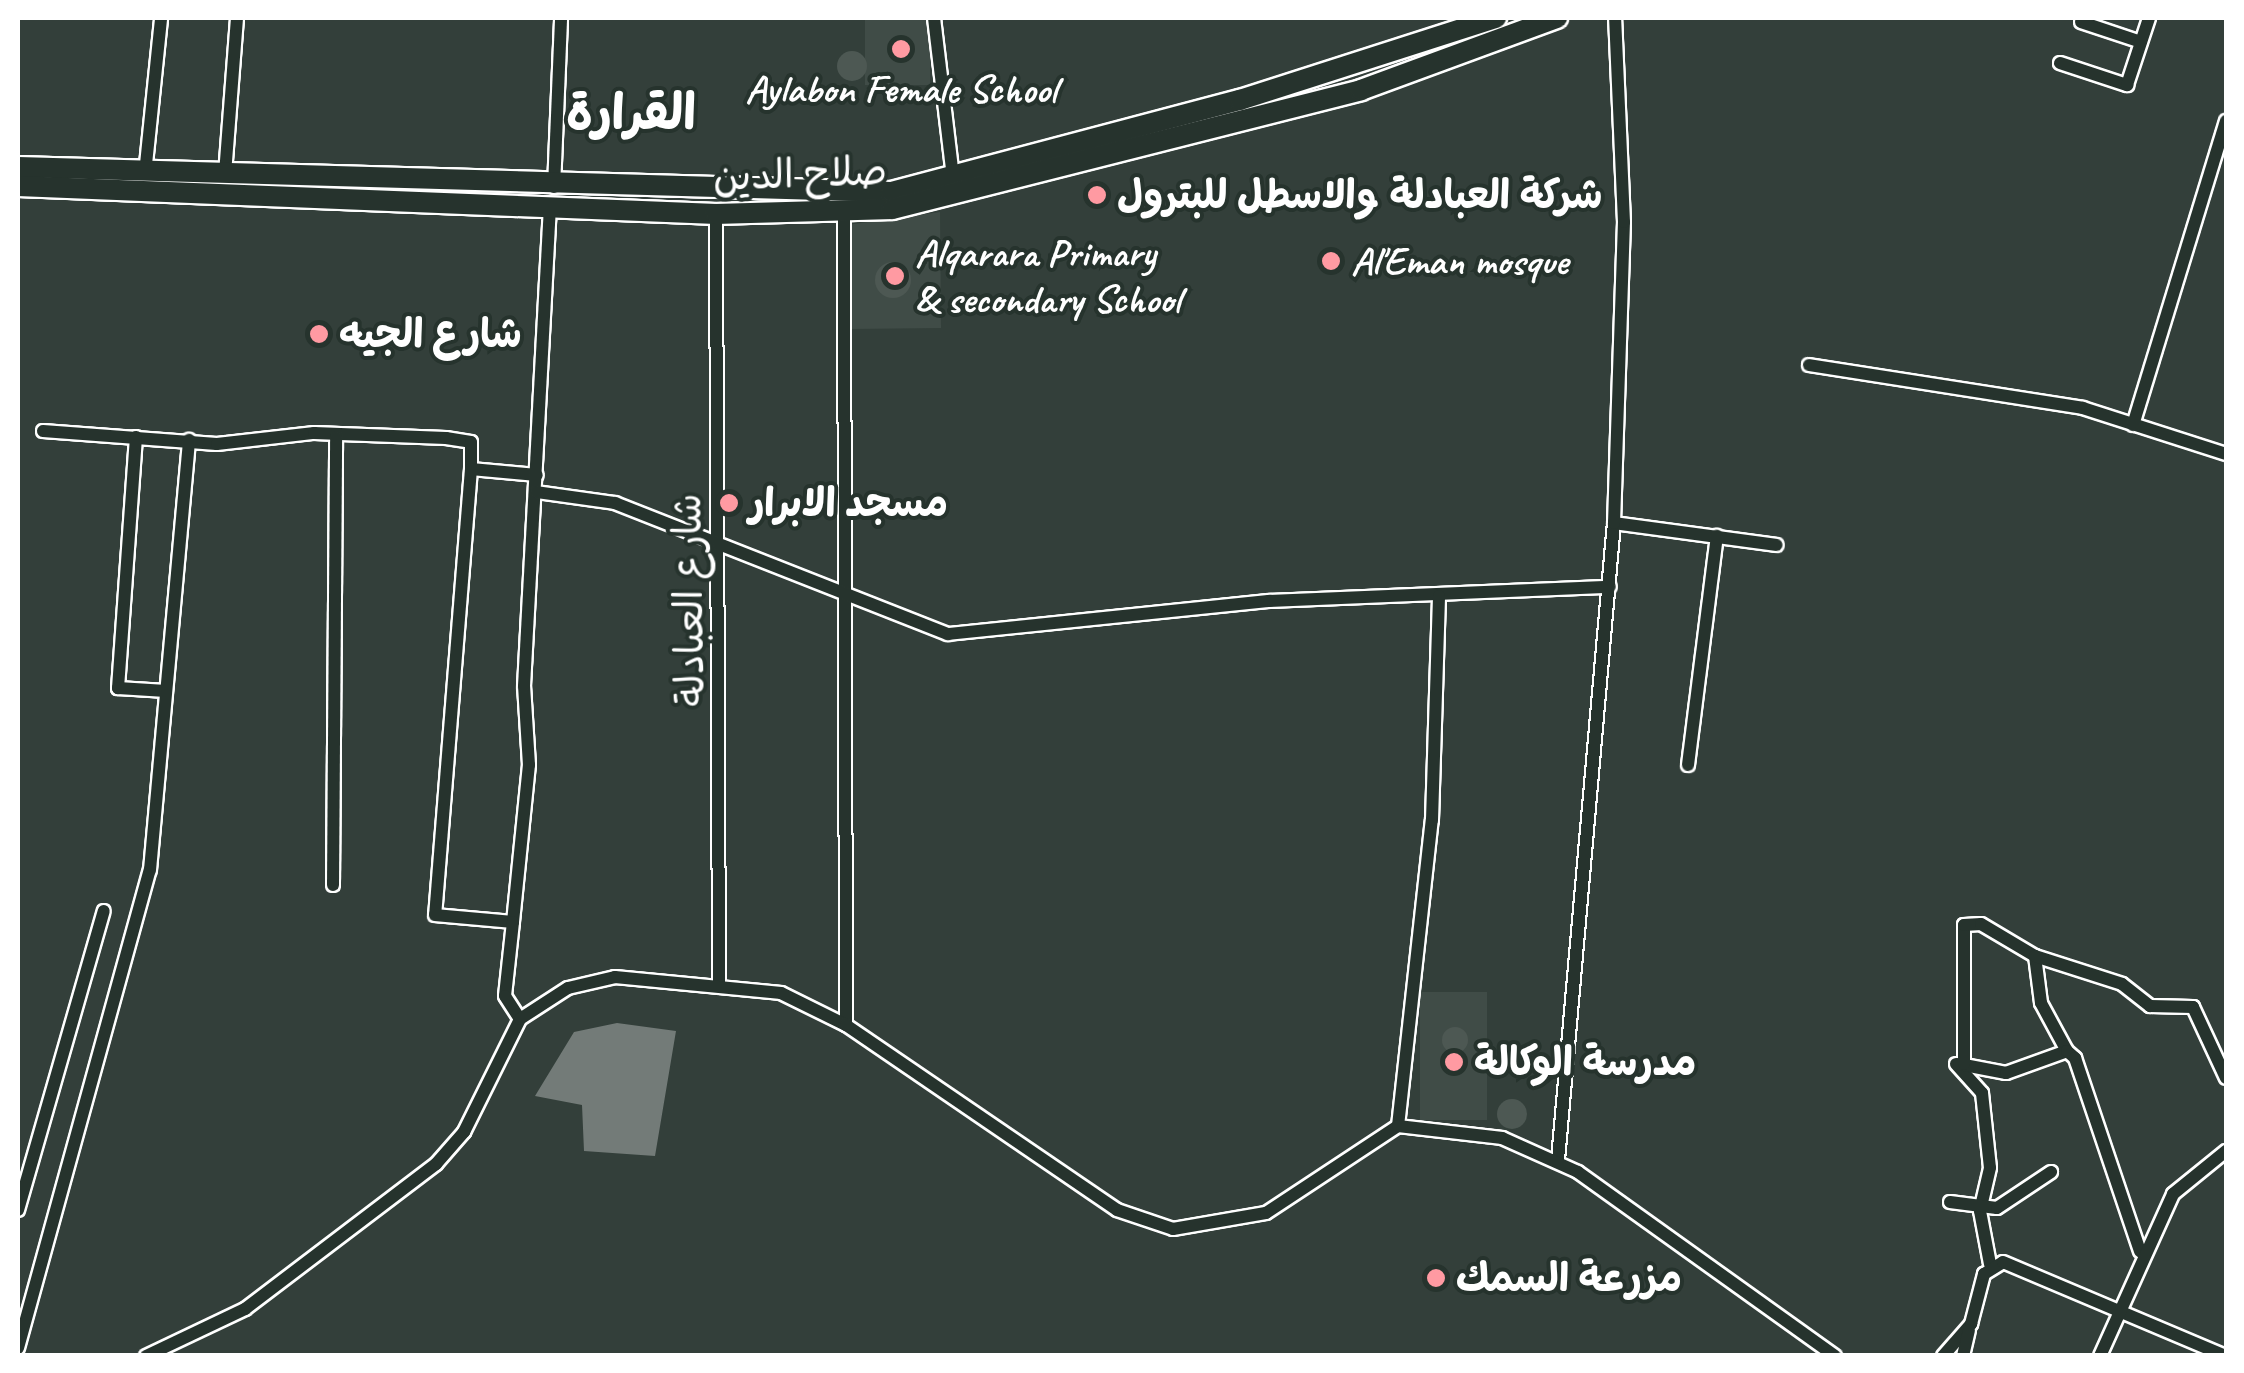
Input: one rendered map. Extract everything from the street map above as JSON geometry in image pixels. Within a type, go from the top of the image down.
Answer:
[{"type":"highway","name":"صلاح الدين","points":[[18,186],[181,183],[681,202],[834,195],[952,178],[1344,69],[1496,18]]},
{"type":"highway","name":"صلاح الدين","points":[[681,202],[716,214],[844,214],[1047,175],[1351,93],[1557,18]]},
{"type":"highway","points":[[1344,69],[1356,78],[1351,93]]},
{"type":"highway","name":"صلاح الدين","points":[[18,166],[146,174],[181,183],[225,174],[552,196]]},
{"type":"street","points":[[146,174],[160,18]]},
{"type":"street","points":[[225,174],[237,18]]},
{"type":"street","points":[[520,1018],[505,996],[529,765],[524,686],[560,18]]},
{"type":"street","points":[[934,18],[952,178]]},
{"type":"street","points":[[1558,1160],[1614,522],[1624,222],[1615,18]]},
{"type":"street","points":[[2060,63],[2127,85],[2149,18]]},
{"type":"street","points":[[2081,22],[2141,42]]},
{"type":"street","points":[[2133,425],[2226,121]]},
{"type":"street","name":"شارع العبادلة","points":[[716,214],[719,984]]},
{"type":"street","points":[[844,214],[849,590],[846,1025]]},
{"type":"street","points":[[1809,365],[2084,408],[2226,454]]},
{"type":"street","points":[[43,431],[189,440],[336,436],[471,442],[435,915],[513,922]]},
{"type":"street","points":[[333,885],[336,436]]},
{"type":"street","points":[[136,437],[118,688],[166,691]]},
{"type":"street","points":[[18,1348],[139,920],[166,691],[189,440]]},
{"type":"street","points":[[470,468],[536,475]]},
{"type":"street","points":[[536,492],[615,503],[718,543],[786,576],[849,590],[948,634],[1269,601],[1610,587]]},
{"type":"street","points":[[1614,522],[1777,545]]},
{"type":"street","points":[[1688,765],[1717,536]]},
{"type":"street","points":[[1398,1126],[1430,856],[1439,596]]},
{"type":"street","points":[[18,1210],[104,912]]},
{"type":"street","points":[[1964,1064],[1964,925],[1981,924],[2035,956],[2085,968],[2164,1012],[2193,1007],[2226,1078]]},
{"type":"street","points":[[2035,956],[2042,1003],[2068,1051],[2140,1251]]},
{"type":"street","points":[[146,1356],[245,1308],[436,1164],[464,1132],[520,1018],[568,988],[615,976],[781,993],[846,1025],[1117,1210],[1173,1228],[1266,1213],[1398,1126],[1477,1133],[1558,1160],[1835,1356]]},
{"type":"street","points":[[1964,1356],[1990,1264],[1980,1211],[1990,1168],[1982,1092],[1956,1064],[2006,1072],[2068,1051]]},
{"type":"street","points":[[2100,1356],[2140,1251],[2173,1194],[2223,1157]]},
{"type":"street","points":[[1950,1202],[1980,1211],[2051,1172]]},
{"type":"street","points":[[1990,1264],[2226,1353]]},
{"type":"street","points":[[1942,1356],[1971,1324]]},
{"type":"shaded area","name":"Aylabon Female School","points":[[865,18],[930,18],[930,85],[865,85]]},
{"type":"shaded area","points":[[852,51],[866,60],[867,66],[858,80],[852,81],[838,72],[837,66],[846,52]]},
{"type":"shaded area","name":"Alqarara Primary & secondary School","points":[[940,212],[941,328],[851,329],[846,225]]},
{"type":"shaded area","points":[[893,262],[905,268],[911,280],[905,292],[893,298],[881,292],[875,280],[881,268]]},
{"type":"shaded area","name":"مدرسة الوكالة","points":[[1420,992],[1487,992],[1487,1120],[1420,1120]]},
{"type":"shaded area","points":[[617,1023],[676,1031],[655,1156],[584,1151],[582,1105],[535,1096],[574,1032]]},
{"type":"shaded area","points":[[1455,1027],[1464,1031],[1468,1040],[1464,1049],[1455,1053],[1446,1049],[1442,1040],[1446,1031]]},
{"type":"shaded area","points":[[1512,1099],[1523,1103],[1527,1114],[1523,1125],[1512,1129],[1501,1125],[1497,1114],[1501,1103]]},
{"type":"place","name":"Aylabon Female School","points":[[901,49]]},
{"type":"place","name":"شركة العبادلة والاسطل للبترول","points":[[1097,195]]},
{"type":"place","name":"Al'Eman mosque","points":[[1331,261]]},
{"type":"place","name":"Alqarara Primary & secondary School","points":[[895,276]]},
{"type":"place","name":"شارع الجيه","points":[[319,334]]},
{"type":"place","name":"مسجد الابرار","points":[[729,503]]},
{"type":"place","name":"مدرسة الوكالة","points":[[1454,1062]]},
{"type":"place","name":"مزرعة السمك","points":[[1436,1278]]},
{"type":"district","name":"القرارة","points":[[631,113]]}]
